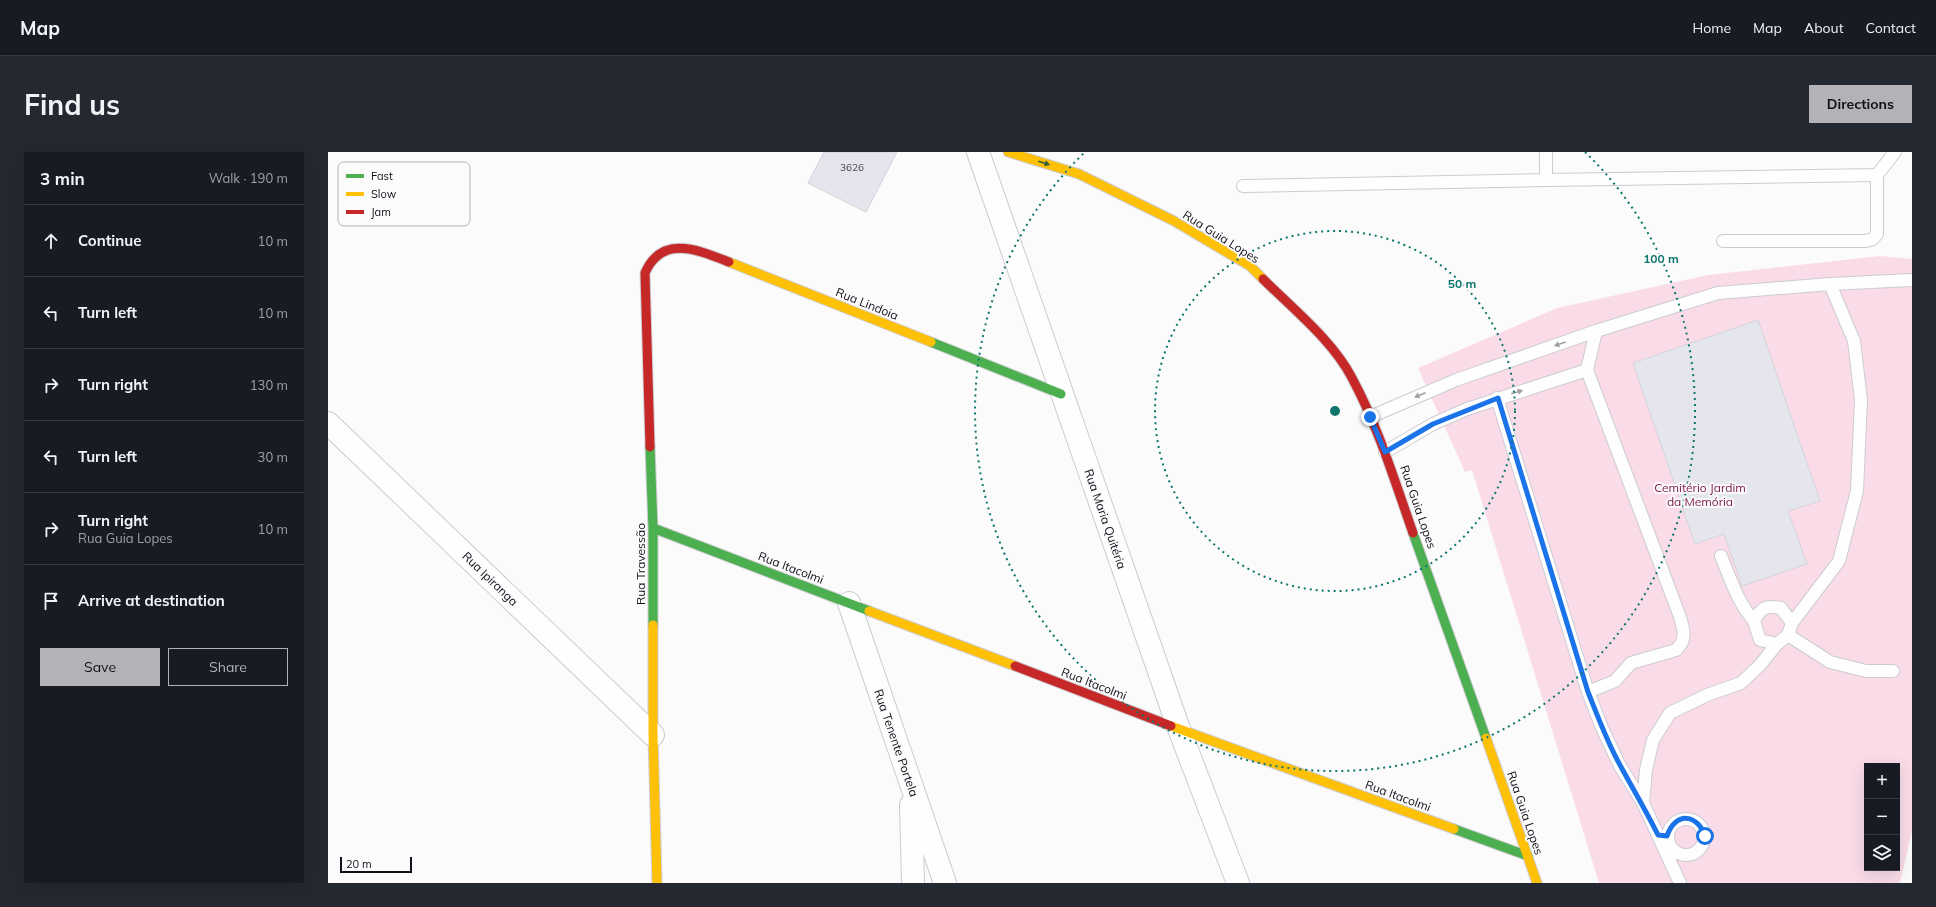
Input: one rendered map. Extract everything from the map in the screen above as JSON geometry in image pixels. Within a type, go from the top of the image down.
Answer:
[{"type":"street","name":"Rua Maria Quitéria","points":[[978,152],[1007,232],[1061,394],[1179,729],[1238,883]]},
{"type":"street","name":"Rua Guia Lopes","points":[[1008,152],[1079,174],[1174,222],[1250,266],[1329,345],[1352,377],[1385,452],[1537,883]]},
{"type":"street","name":"Rua Guia Lopes","points":[[1070,163],[1079,174]]},
{"type":"street","name":"Rua Lindoia","points":[[662,252],[675,248],[699,250],[1061,394]]},
{"type":"street","name":"Rua Travessão","points":[[657,883],[653,735],[653,528],[645,273],[649,260],[662,252]]},
{"type":"street","name":"Rua Ipiranga","points":[[328,423],[653,735]]},
{"type":"street","name":"Rua Itacolmi","points":[[653,528],[1179,729],[1528,856]]},
{"type":"street","name":"Rua Tenente Portela","points":[[849,603],[945,883]]},
{"type":"street","points":[[910,784],[913,883]]},
{"type":"lane","points":[[1546,152],[1546,180]]},
{"type":"lane","points":[[1723,241],[1866,241],[1873,239],[1878,234],[1877,175],[1895,152]]},
{"type":"lane","points":[[1244,186],[1877,175]]},
{"type":"lane","points":[[1370,417],[1456,380],[1596,331],[1718,293],[1830,284],[1912,280]]},
{"type":"lane","points":[[1643,803],[1646,770],[1653,740],[1670,713],[1707,695],[1741,683],[1760,665],[1777,644],[1788,635],[1792,623],[1839,561],[1857,491],[1861,400],[1854,342],[1830,284]]},
{"type":"lane","points":[[1588,692],[1616,681],[1632,663],[1676,650],[1682,645],[1684,638],[1684,628],[1587,370],[1596,331]]},
{"type":"lane","points":[[1385,452],[1433,424],[1498,398],[1587,370]]},
{"type":"lane","points":[[1498,398],[1588,692],[1602,728],[1620,766],[1662,836],[1675,853],[1678,880]]},
{"type":"lane","points":[[1721,556],[1740,600],[1754,621],[1760,640],[1777,644]]},
{"type":"lane","points":[[1754,621],[1760,610],[1770,606],[1781,608],[1792,623]]},
{"type":"lane","points":[[1788,635],[1830,662],[1866,671],[1893,671]]},
{"type":"lane","points":[[1662,836],[1676,821],[1685,819],[1696,821],[1702,827],[1705,836],[1703,845],[1697,853],[1688,856],[1675,853]]},
{"type":"lane","points":[[1662,836],[1678,880]]},
{"type":"green space","name":"Cemitério Jardim da Memória","points":[[1880,256],[1912,259],[1912,831],[1900,883],[1599,883],[1472,470],[1465,472],[1418,368],[1557,308],[1708,275]]},
{"type":"building","points":[[824,152],[897,152],[866,212],[808,183]]},
{"type":"building","points":[[1758,320],[1820,501],[1788,511],[1807,564],[1742,586],[1724,534],[1695,544],[1633,363]]},
{"type":"traffic: fast","points":[[931,342],[1061,394]]},
{"type":"traffic: fast","points":[[650,447],[653,528],[653,625]]},
{"type":"traffic: fast","points":[[653,528],[869,611]]},
{"type":"traffic: fast","points":[[1413,533],[1486,738]]},
{"type":"traffic: fast","points":[[1454,829],[1528,856]]},
{"type":"traffic: slow","points":[[1008,152],[1079,174],[1174,221],[1250,266],[1263,279]]},
{"type":"traffic: slow","points":[[729,262],[931,342]]},
{"type":"traffic: slow","points":[[869,611],[1015,666]]},
{"type":"traffic: slow","points":[[653,625],[653,735],[657,883]]},
{"type":"traffic: slow","points":[[1171,726],[1454,829]]},
{"type":"traffic: slow","points":[[1486,738],[1537,883]]},
{"type":"traffic: jam","points":[[650,447],[645,273],[652,261],[661,253],[671,249],[682,248],[693,250],[729,262]]},
{"type":"traffic: jam","points":[[1263,279],[1312,326],[1344,364],[1370,415],[1393,474],[1413,533]]},
{"type":"traffic: jam","points":[[1015,666],[1171,726]]},
{"type":"route","points":[[1370,417],[1385,452],[1433,424],[1467,409],[1498,398],[1588,692],[1602,728],[1620,766],[1643,803],[1658,835],[1667,836],[1670,827],[1676,821],[1685,819],[1696,821],[1702,827],[1705,836]]}]
